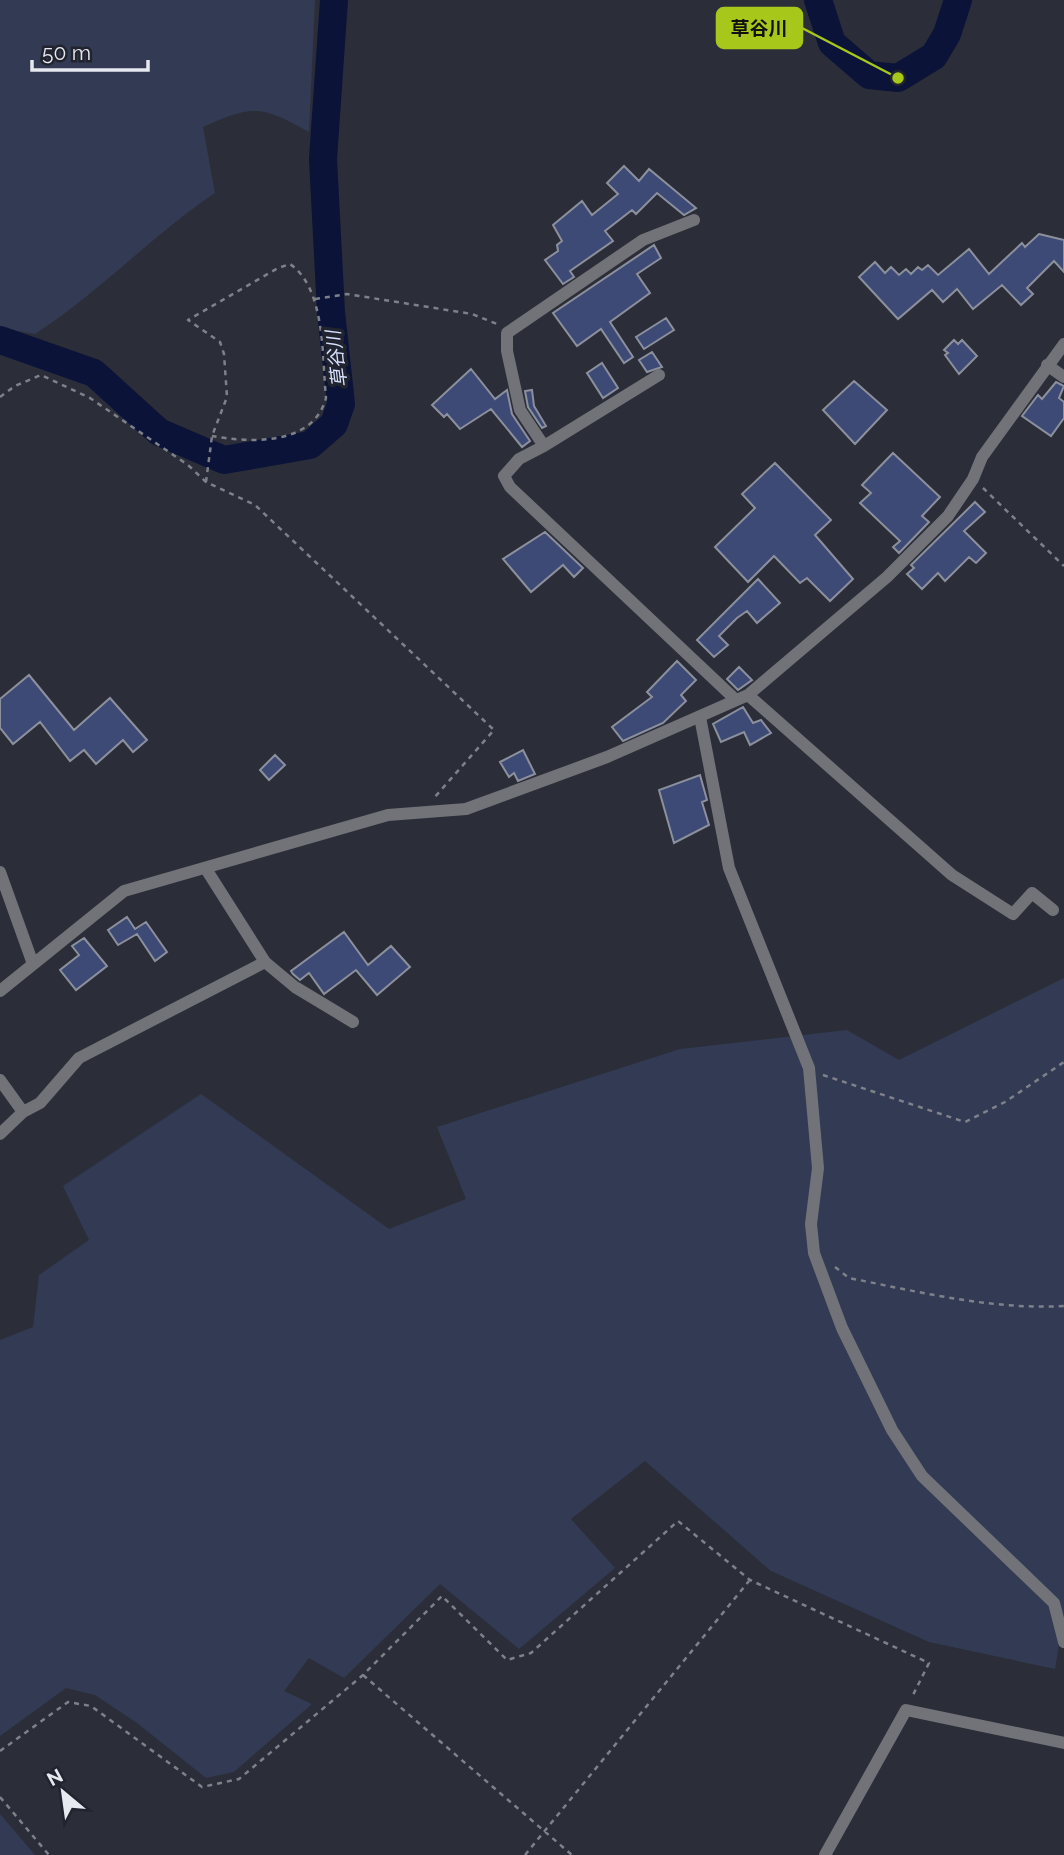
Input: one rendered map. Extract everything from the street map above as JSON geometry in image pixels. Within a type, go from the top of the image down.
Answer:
[{"type":"street","points":[[544,446],[520,410],[507,351],[507,333],[643,240],[694,220]]},
{"type":"street","points":[[0,991],[124,891],[388,815],[466,809],[607,757],[742,698],[887,578],[948,516],[973,479],[982,457],[1064,344]]},
{"type":"street","points":[[1047,365],[1064,377]]},
{"type":"street","points":[[659,375],[519,460],[504,475],[510,487],[742,698],[951,875],[1013,914],[1032,893],[1053,910]]},
{"type":"street","points":[[700,717],[729,868],[808,1068],[818,1168],[811,1224],[814,1253],[842,1328],[892,1430],[922,1476],[1054,1603],[1064,1642]]},
{"type":"street","points":[[206,869],[265,962],[295,987],[354,1021]]},
{"type":"street","points":[[0,872],[33,964]]},
{"type":"street","points":[[0,1134],[23,1112],[40,1103],[79,1058],[265,962]]},
{"type":"street","points":[[0,1080],[23,1112]]},
{"type":"street","points":[[825,1855],[906,1710],[1064,1743]]},
{"type":"path","points":[[205,482],[212,436],[227,397],[224,354],[220,342],[188,320],[278,268],[290,264],[303,274],[315,299],[326,398],[323,411],[291,436],[244,442],[212,436]]},
{"type":"path","points":[[315,299],[347,294],[472,314],[494,321],[507,333]]},
{"type":"path","points":[[0,397],[15,386],[41,375],[90,398],[188,465],[205,482],[255,505],[494,730],[435,793],[427,812]]},
{"type":"path","points":[[973,479],[1064,566]]},
{"type":"path","points":[[808,1068],[847,1085],[920,1104],[965,1122],[1005,1102],[1064,1062]]},
{"type":"path","points":[[814,1253],[849,1278],[974,1302],[1039,1308],[1064,1306]]},
{"type":"path","points":[[0,1751],[68,1702],[91,1706],[202,1787],[239,1779],[363,1675],[442,1596],[507,1660],[531,1653],[678,1521],[750,1580],[929,1663],[906,1710]]},
{"type":"path","points":[[525,1855],[750,1580]]},
{"type":"path","points":[[363,1675],[572,1855]]},
{"type":"path","points":[[0,1797],[49,1855]]},
{"type":"shaded area","points":[[0,0],[315,0],[309,132],[279,117],[257,111],[234,115],[203,127],[215,193],[169,227],[82,300],[35,334],[0,328]]},
{"type":"shaded area","points":[[1064,978],[1064,1614],[1055,1669],[929,1642],[771,1571],[645,1461],[571,1519],[615,1568],[519,1649],[440,1584],[344,1678],[309,1658],[284,1691],[312,1704],[234,1772],[206,1778],[137,1723],[95,1695],[66,1688],[0,1736],[0,1340],[33,1327],[39,1275],[89,1240],[63,1186],[201,1094],[389,1229],[466,1199],[437,1127],[680,1049],[847,1030],[899,1060]]},
{"type":"shaded area","points":[[0,1814],[35,1855],[0,1855]]},
{"type":"building","points":[[624,166],[639,181],[649,169],[696,208],[684,215],[657,193],[636,214],[632,210],[605,231],[613,241],[570,271],[574,277],[563,284],[545,260],[558,251],[557,245],[562,241],[553,225],[582,201],[592,215],[618,194],[607,183]]},
{"type":"building","points":[[1039,234],[1064,240],[1064,272],[1054,261],[1027,288],[1033,294],[1021,305],[1002,285],[973,309],[957,289],[943,302],[932,290],[898,319],[859,277],[875,262],[885,273],[891,267],[899,275],[906,269],[911,274],[918,267],[922,270],[928,265],[938,275],[969,249],[989,274],[1022,243],[1025,247]]},
{"type":"building","points":[[654,245],[661,258],[637,274],[650,293],[610,322],[633,357],[624,363],[601,329],[577,346],[553,313]]},
{"type":"building","points":[[666,318],[674,330],[644,349],[636,337]]},
{"type":"building","points":[[954,340],[958,344],[962,340],[977,356],[959,374],[944,350]]},
{"type":"building","points":[[652,352],[662,367],[647,372],[639,360]]},
{"type":"building","points":[[602,363],[618,388],[603,398],[587,373]]},
{"type":"building","points":[[471,369],[495,399],[507,390],[512,414],[530,441],[522,447],[491,409],[460,429],[447,414],[444,417],[432,405]]},
{"type":"building","points":[[854,381],[887,410],[855,444],[823,410]]},
{"type":"building","points":[[1056,382],[1064,386],[1059,398],[1064,402],[1064,418],[1051,436],[1022,416],[1038,395],[1042,399]]},
{"type":"building","points":[[532,390],[534,406],[546,426],[542,428],[528,407],[525,391]]},
{"type":"building","points":[[893,453],[940,497],[922,516],[929,522],[899,553],[893,547],[900,541],[860,503],[871,493],[862,485]]},
{"type":"building","points":[[775,463],[831,520],[815,535],[853,579],[830,601],[807,578],[800,583],[774,556],[748,582],[715,547],[755,508],[742,494]]},
{"type":"building","points":[[975,502],[985,512],[964,531],[986,553],[976,563],[969,557],[945,581],[938,573],[922,589],[907,574],[914,568],[911,565]]},
{"type":"building","points":[[545,532],[583,568],[574,577],[563,565],[531,592],[503,559]]},
{"type":"building","points":[[758,579],[780,603],[757,623],[747,611],[737,618],[719,636],[728,645],[714,657],[697,640]]},
{"type":"building","points":[[677,661],[696,680],[681,695],[686,701],[663,723],[623,741],[612,727],[652,697],[647,692]]},
{"type":"building","points":[[739,667],[752,680],[738,690],[727,679]]},
{"type":"building","points":[[29,675],[74,730],[110,698],[147,740],[133,752],[123,740],[96,764],[84,750],[70,761],[40,722],[13,744],[0,728],[0,699]]},
{"type":"building","points":[[743,707],[753,723],[761,720],[771,733],[750,745],[744,732],[721,742],[713,724]]},
{"type":"building","points":[[523,750],[535,774],[518,781],[514,773],[509,777],[500,762]]},
{"type":"building","points":[[275,755],[285,765],[269,780],[260,770]]},
{"type":"building","points":[[700,775],[707,800],[702,802],[709,825],[674,843],[659,790]]},
{"type":"building","points":[[127,917],[135,929],[146,922],[167,952],[155,961],[137,934],[118,945],[108,930]]},
{"type":"building","points":[[344,932],[368,965],[391,946],[410,967],[377,995],[356,970],[324,994],[309,973],[300,980],[293,974],[291,971]]},
{"type":"building","points":[[84,938],[107,966],[76,990],[60,970],[79,955],[72,946]]},
{"type":"waterway","name":"草谷川","points":[[0,340],[94,373],[159,432],[224,460],[310,445],[334,424],[341,404],[331,312],[323,159],[334,0]]},
{"type":"waterway","name":"草谷川","points":[[818,0],[832,43],[869,75],[898,78],[934,56],[947,34],[958,0]]},
{"type":"place","name":"草谷川","points":[[898,78]]}]
